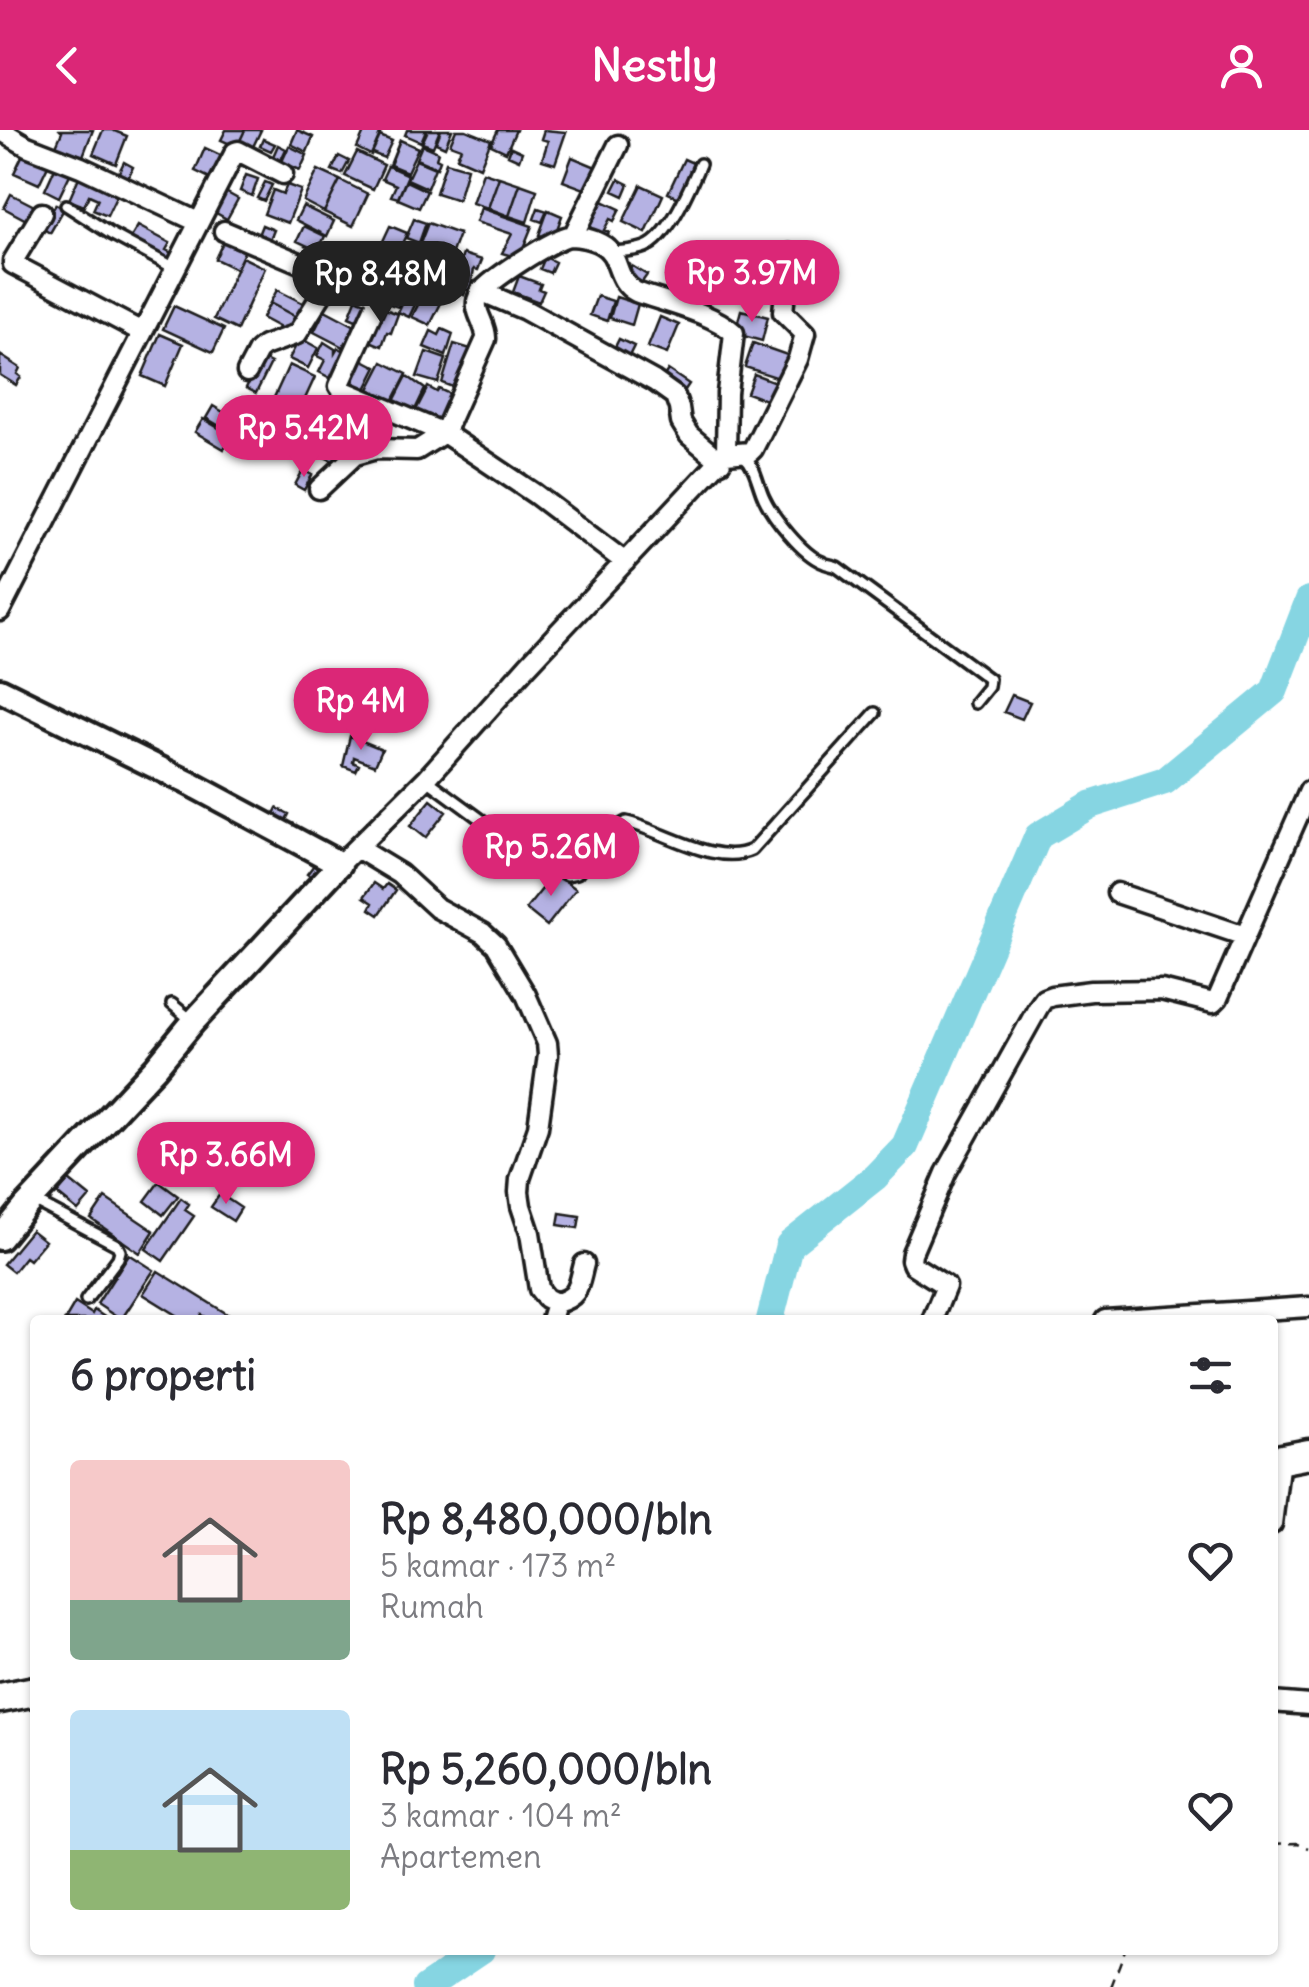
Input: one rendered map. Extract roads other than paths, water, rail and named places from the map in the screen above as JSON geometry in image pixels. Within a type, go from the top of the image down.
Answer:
[{"type":"highway","points":[[1278,1460],[1309,1454]]},
{"type":"highway","points":[[0,1698],[30,1692]]},
{"type":"street","points":[[0,130],[27,146],[198,222]]},
{"type":"street","points":[[573,236],[618,145]]},
{"type":"street","points":[[0,611],[235,152],[283,174]]},
{"type":"street","points":[[42,213],[13,264],[142,332]]},
{"type":"street","points":[[224,231],[374,294],[377,302],[340,389],[444,434],[535,494],[625,562]]},
{"type":"street","points":[[319,489],[355,454],[376,449],[417,450],[444,434],[486,339],[476,304],[480,290],[552,243],[573,236],[598,242],[612,252],[626,286],[712,319],[734,333],[727,392],[729,456]]},
{"type":"street","points":[[0,1238],[193,1022],[426,779],[625,562],[729,456],[752,450],[798,359],[805,336],[783,312],[789,254]]},
{"type":"street","points":[[247,372],[264,346],[298,334],[332,278]]},
{"type":"street","points":[[480,290],[525,310],[654,381],[675,396],[680,422],[689,435],[729,456]]},
{"type":"street","points":[[0,690],[189,783],[349,856],[400,874],[446,914],[483,933],[496,945],[526,995],[547,1043],[538,1127],[518,1192],[530,1233],[539,1289],[554,1311],[575,1294],[584,1264]]},
{"type":"street","points":[[934,1315],[946,1286],[913,1265],[912,1253],[946,1173],[986,1096],[1044,1000],[1091,991],[1161,990],[1213,1002],[1309,792]]},
{"type":"street","points":[[1116,894],[1245,936]]},
{"type":"street","points":[[1184,1315],[1309,1307]]},
{"type":"street","points":[[1278,1702],[1309,1705]]},
{"type":"lane","points":[[612,252],[644,248],[656,241],[681,205],[700,164]]},
{"type":"lane","points":[[66,205],[174,268]]},
{"type":"lane","points":[[729,456],[751,464],[768,506],[788,533],[818,561],[837,567],[989,680],[975,703]]},
{"type":"lane","points":[[426,779],[509,840],[567,874],[577,872],[611,830],[626,822],[719,854],[742,855],[752,850],[875,713]]},
{"type":"lane","points":[[172,1004],[193,1022]]},
{"type":"lane","points":[[32,1200],[117,1245],[118,1258],[86,1300]]},
{"type":"waterway","points":[[771,1315],[789,1245],[875,1177],[905,1146],[1038,836],[1090,805],[1165,781],[1274,691],[1309,600]]},
{"type":"waterway","points":[[426,1987],[474,1955]]}]
